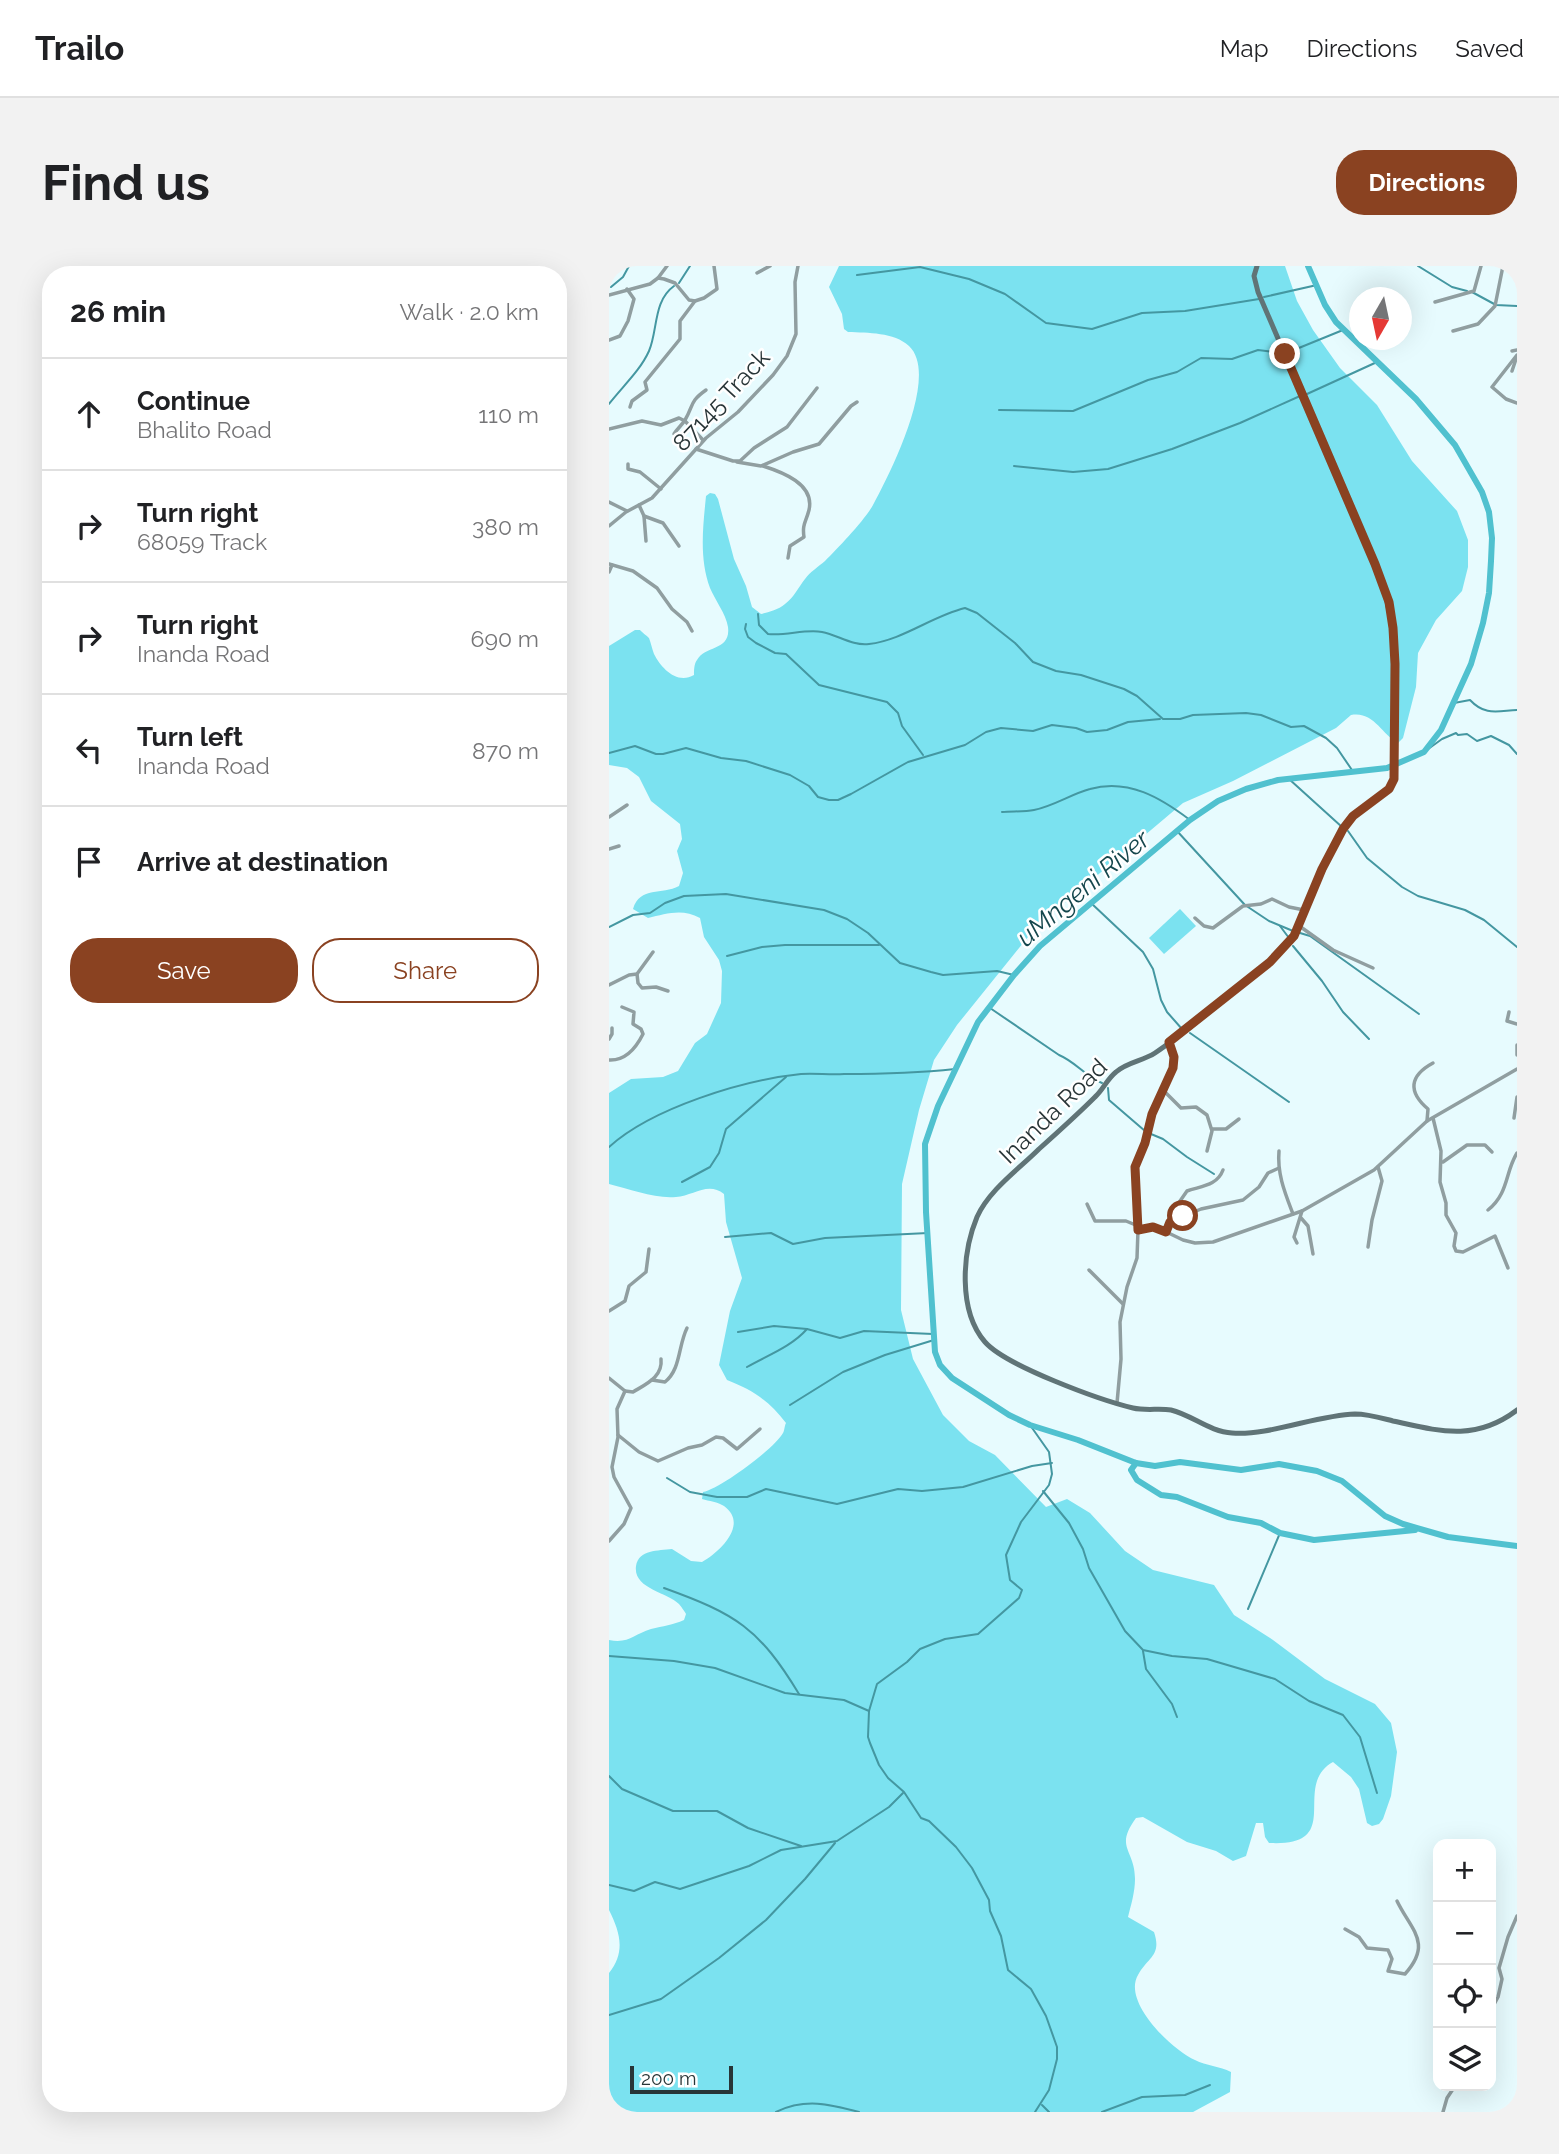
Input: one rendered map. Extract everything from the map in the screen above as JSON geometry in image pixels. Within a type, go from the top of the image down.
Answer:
[{"type":"street","points":[[609,295],[653,283],[667,266]]},
{"type":"street","points":[[630,407],[632,401],[647,390],[645,382],[680,339],[680,321],[695,301],[717,289],[714,266]]},
{"type":"street","points":[[757,273],[770,266]]},
{"type":"street","name":"87145 Track","points":[[609,526],[628,511],[650,500],[703,440],[747,404],[773,375],[787,355],[797,328],[795,282],[798,266]]},
{"type":"street","name":"Inanda Road","points":[[1257,266],[1254,276],[1258,292],[1389,602],[1394,643],[1393,783],[1353,816],[1343,829],[1290,942],[1270,962],[1153,1054],[1118,1070],[1095,1098],[990,1198],[976,1219],[965,1275],[965,1294],[980,1336],[991,1348],[1048,1378],[1117,1403],[1144,1410],[1170,1410],[1219,1431],[1236,1433],[1356,1414],[1445,1432],[1459,1432],[1494,1424],[1517,1410]]},
{"type":"street","points":[[1435,302],[1474,291],[1481,266]]},
{"type":"street","points":[[1453,331],[1478,324],[1495,306],[1503,266]]},
{"type":"street","points":[[658,278],[673,281],[688,299],[695,301]]},
{"type":"street","points":[[609,340],[619,336],[628,321],[634,299],[627,289]]},
{"type":"street","points":[[1512,371],[1516,353]]},
{"type":"street","points":[[1516,353],[1493,383],[1493,389],[1517,403]]},
{"type":"street","points":[[737,462],[786,427],[817,388]]},
{"type":"street","points":[[674,434],[685,421],[692,402],[706,390]]},
{"type":"street","points":[[761,466],[821,443],[841,416],[857,402]]},
{"type":"street","points":[[609,429],[642,421],[661,425],[675,418],[685,421],[703,440]]},
{"type":"street","points":[[696,449],[781,472],[804,488],[809,498],[809,512],[802,527],[804,537],[790,546],[788,558]]},
{"type":"street","points":[[628,464],[628,469],[640,472],[661,489]]},
{"type":"street","points":[[609,502],[628,511]]},
{"type":"street","points":[[639,505],[644,516],[646,541]]},
{"type":"street","points":[[644,516],[663,523],[679,545]]},
{"type":"street","points":[[609,572],[610,564],[633,571],[658,588],[671,609],[687,622],[692,631]]},
{"type":"street","points":[[609,817],[627,805]]},
{"type":"street","points":[[609,849],[619,846]]},
{"type":"street","points":[[1195,918],[1204,926],[1213,928],[1243,906],[1261,904],[1272,899],[1304,910]]},
{"type":"street","points":[[1299,925],[1333,950],[1373,968]]},
{"type":"street","points":[[653,952],[637,974],[638,983],[642,988],[656,987],[669,991]]},
{"type":"street","points":[[609,985],[637,974]]},
{"type":"street","points":[[609,1060],[624,1057],[637,1045],[643,1034],[641,1029],[633,1024],[634,1012],[622,1007]]},
{"type":"street","points":[[1509,1012],[1507,1021],[1517,1024]]},
{"type":"street","points":[[609,1040],[613,1034],[612,1028]]},
{"type":"street","points":[[1117,1403],[1121,1359],[1120,1322],[1137,1258],[1135,1167],[1145,1143],[1152,1114],[1174,1062],[1169,1042]]},
{"type":"street","points":[[1517,1045],[1517,1055]]},
{"type":"street","points":[[1427,1121],[1428,1109],[1415,1096],[1414,1090],[1419,1073],[1433,1063]]},
{"type":"street","points":[[1087,1204],[1095,1221],[1126,1221],[1138,1228],[1153,1227],[1174,1237],[1195,1242],[1213,1242],[1302,1211],[1328,1198],[1378,1167],[1427,1121],[1517,1069]]},
{"type":"street","points":[[1163,1090],[1181,1108],[1196,1107],[1206,1114],[1211,1135],[1207,1151]]},
{"type":"street","points":[[1514,1118],[1517,1097]]},
{"type":"street","points":[[1433,1118],[1442,1162],[1440,1182],[1446,1203],[1446,1216],[1456,1233],[1456,1251],[1463,1252],[1495,1236],[1508,1268]]},
{"type":"street","points":[[1210,1128],[1224,1129],[1239,1119]]},
{"type":"street","points":[[1442,1162],[1471,1144],[1485,1145],[1492,1152]]},
{"type":"street","points":[[1279,1151],[1279,1168],[1285,1196],[1293,1213]]},
{"type":"street","points":[[1488,1210],[1505,1187],[1517,1153]]},
{"type":"street","points":[[1368,1247],[1371,1220],[1383,1181],[1378,1167]]},
{"type":"street","points":[[1170,1222],[1201,1209],[1243,1200],[1259,1187],[1268,1173],[1279,1168]]},
{"type":"street","points":[[1166,1232],[1171,1214],[1187,1191],[1213,1184],[1223,1171]]},
{"type":"street","points":[[1297,1243],[1294,1237],[1302,1211]]},
{"type":"street","points":[[1301,1218],[1309,1228],[1313,1254]]},
{"type":"street","points":[[609,1311],[625,1300],[629,1286],[646,1272],[649,1249]]},
{"type":"street","points":[[1089,1270],[1123,1304]]},
{"type":"street","points":[[652,1380],[665,1382],[670,1378],[677,1364],[682,1338],[687,1328]]},
{"type":"street","points":[[609,1378],[625,1391],[633,1392],[652,1380],[661,1369],[661,1359]]},
{"type":"street","points":[[609,1541],[625,1524],[631,1508],[613,1474],[618,1435],[617,1409],[625,1391]]},
{"type":"street","points":[[618,1435],[639,1452],[658,1461],[716,1437],[723,1438],[737,1449],[760,1429]]},
{"type":"street","points":[[1345,1929],[1359,1937],[1367,1948],[1388,1950],[1392,1959],[1388,1971],[1405,1974],[1413,1964],[1420,1947],[1414,1927],[1397,1901]]},
{"type":"street","points":[[1496,2001],[1502,1979],[1499,1968],[1517,1916]]},
{"type":"street","points":[[1443,2112],[1452,2091]]},
{"type":"shaded area","points":[[839,266],[1285,266],[1297,301],[1313,330],[1340,368],[1377,405],[1412,461],[1457,511],[1468,540],[1468,567],[1462,591],[1436,620],[1418,653],[1416,687],[1403,738],[1398,743],[1366,716],[1351,715],[1336,728],[1233,781],[1183,803],[1036,927],[957,1025],[934,1060],[902,1184],[901,1310],[913,1359],[943,1415],[969,1441],[995,1455],[1046,1507],[1067,1499],[1090,1513],[1125,1551],[1153,1570],[1214,1585],[1234,1615],[1325,1679],[1375,1704],[1391,1723],[1397,1752],[1391,1796],[1379,1824],[1372,1826],[1367,1823],[1359,1789],[1351,1777],[1333,1762],[1321,1773],[1316,1785],[1312,1825],[1306,1835],[1292,1842],[1269,1843],[1265,1837],[1263,1823],[1256,1823],[1246,1856],[1233,1861],[1216,1851],[1187,1842],[1143,1817],[1136,1818],[1130,1828],[1126,1843],[1135,1879],[1128,1917],[1154,1932],[1156,1940],[1153,1956],[1138,1975],[1135,1986],[1137,1998],[1152,2024],[1185,2055],[1231,2072],[1230,2092],[1193,2112],[609,2112],[609,1973],[618,1957],[619,1942],[609,1910],[609,1640],[627,1640],[651,1629],[684,1620],[686,1614],[679,1604],[640,1580],[636,1574],[638,1560],[650,1552],[672,1549],[691,1561],[702,1562],[717,1552],[729,1537],[734,1521],[724,1506],[702,1499],[703,1492],[722,1484],[759,1457],[778,1440],[786,1423],[760,1397],[727,1380],[719,1365],[730,1311],[742,1278],[726,1222],[724,1194],[718,1190],[706,1189],[682,1196],[660,1197],[609,1184],[609,1093],[631,1079],[663,1077],[678,1071],[695,1043],[707,1034],[721,1003],[722,971],[719,960],[704,937],[700,918],[680,913],[648,918],[633,909],[636,902],[646,894],[679,886],[683,873],[677,851],[682,839],[680,824],[651,801],[639,777],[627,768],[609,765],[609,646],[635,630],[640,630],[649,638],[654,654],[670,674],[688,678],[694,675],[695,663],[701,655],[726,640],[727,622],[710,588],[704,565],[704,519],[706,496],[710,493],[715,494],[718,499],[734,559],[752,607],[761,614],[788,601],[807,576],[851,534],[873,505],[909,425],[919,379],[917,360],[909,346],[896,338],[848,332],[844,329],[842,314],[829,287]]},
{"type":"shaded area","points":[[1180,909],[1196,926],[1164,954],[1149,938]]},
{"type":"waterway","points":[[611,287],[623,277],[629,266]]},
{"type":"waterway","points":[[679,283],[690,266]]},
{"type":"waterway","name":"uMngeni River","points":[[1308,266],[1325,305],[1336,322],[1416,399],[1455,445],[1482,492],[1489,512],[1492,538],[1489,593],[1471,664],[1441,730],[1424,752],[1387,768],[1278,780],[1218,801],[1190,820],[1040,946],[1014,975],[978,1022],[938,1106],[925,1144],[926,1212],[935,1352],[940,1365],[952,1378],[1009,1415],[1136,1463],[1155,1466],[1180,1462],[1241,1470],[1279,1464],[1317,1471],[1342,1481],[1385,1516],[1403,1524],[1448,1537],[1517,1546]]},
{"type":"waterway","points":[[1418,266],[1452,287],[1467,291]]},
{"type":"waterway","points":[[857,275],[920,267],[969,279],[1005,294],[1046,323],[1092,329],[1142,313],[1185,311],[1259,299]]},
{"type":"waterway","points":[[1264,297],[1317,285]]},
{"type":"waterway","points":[[609,404],[636,372],[649,351],[659,308],[667,292],[674,286]]},
{"type":"waterway","points":[[1472,292],[1496,305],[1517,306]]},
{"type":"waterway","points":[[1289,352],[1343,330]]},
{"type":"waterway","points":[[999,410],[1073,411],[1148,380],[1177,372],[1201,358],[1232,359],[1258,350],[1283,353]]},
{"type":"waterway","points":[[1307,394],[1377,362]]},
{"type":"waterway","points":[[1014,466],[1073,472],[1108,469],[1172,449],[1300,396]]},
{"type":"waterway","points":[[758,614],[759,625],[768,634],[822,632],[851,642],[869,644],[894,638],[965,608],[977,613],[1015,643],[1033,662],[1124,689],[1137,696],[1163,719],[1246,713],[1261,715],[1291,727],[1304,726],[1326,738],[1337,748],[1354,773]]},
{"type":"waterway","points":[[746,624],[748,637],[775,653],[786,654],[819,685],[887,702],[898,713],[902,726],[923,755]]},
{"type":"waterway","points":[[1454,703],[1470,700],[1486,710],[1517,710]]},
{"type":"waterway","points":[[609,753],[635,746],[656,754],[686,748],[721,758],[746,761],[790,775],[809,786],[818,797],[838,800],[908,762],[965,745],[986,732],[1001,728],[1033,731],[1052,725],[1087,732],[1107,730],[1128,722],[1160,719]]},
{"type":"waterway","points":[[1424,752],[1456,733],[1467,734],[1477,741],[1491,736],[1509,745],[1517,754]]},
{"type":"waterway","points":[[1289,779],[1342,827]]},
{"type":"waterway","points":[[1002,812],[1034,810],[1090,789],[1118,786],[1156,798],[1190,820]]},
{"type":"waterway","points":[[1177,831],[1245,905],[1269,921],[1293,931]]},
{"type":"waterway","points":[[1348,831],[1367,858],[1402,887],[1418,896],[1465,910],[1484,920],[1517,947]]},
{"type":"waterway","points":[[609,927],[633,915],[650,913],[665,903],[684,896],[726,894],[824,910],[847,919],[868,933],[900,963],[931,972],[943,975],[997,971],[1014,975]]},
{"type":"waterway","points":[[1091,903],[1143,952],[1153,969],[1167,1012],[1182,1029]]},
{"type":"waterway","points":[[1280,926],[1289,938]]},
{"type":"waterway","points":[[1300,933],[1310,936],[1419,1014]]},
{"type":"waterway","points":[[727,956],[762,947],[785,945],[879,945]]},
{"type":"waterway","points":[[1293,946],[1343,1012],[1369,1039]]},
{"type":"waterway","points":[[990,1008],[1102,1083]]},
{"type":"waterway","points":[[1190,1033],[1289,1102]]},
{"type":"waterway","points":[[609,1147],[627,1133],[673,1108],[753,1082],[801,1074],[955,1069]]},
{"type":"waterway","points":[[682,1182],[710,1167],[719,1153],[726,1129],[786,1077]]},
{"type":"waterway","points":[[1108,1088],[1109,1100],[1145,1131]]},
{"type":"waterway","points":[[1151,1134],[1163,1139],[1214,1174]]},
{"type":"waterway","points":[[725,1237],[771,1233],[793,1244],[825,1238],[928,1233]]},
{"type":"waterway","points":[[738,1332],[774,1326],[807,1329],[840,1338],[864,1331],[933,1334]]},
{"type":"waterway","points":[[747,1367],[787,1346],[807,1329]]},
{"type":"waterway","points":[[790,1405],[843,1372],[885,1355],[934,1340]]},
{"type":"waterway","points":[[1030,1425],[1049,1452],[1052,1474],[1049,1485],[1021,1522],[1006,1555],[1010,1580],[1022,1590],[1019,1598],[978,1634],[945,1639],[920,1649],[877,1684],[869,1711],[868,1737],[879,1765],[888,1778],[904,1792],[921,1818],[929,1821],[956,1847],[972,1868],[989,1900],[990,1911],[1001,1936],[1008,1970],[1031,1989],[1046,2016],[1057,2047],[1057,2059],[1049,2090],[1035,2112]]},
{"type":"waterway","points":[[667,1478],[690,1492],[717,1497],[747,1497],[766,1489],[837,1504],[898,1489],[922,1491],[963,1487],[1032,1466],[1052,1463]]},
{"type":"waterway","points":[[1136,1463],[1131,1470],[1137,1480],[1161,1495],[1177,1497],[1228,1517],[1261,1523],[1280,1533],[1314,1540],[1415,1530]]},
{"type":"waterway","points":[[1043,1491],[1069,1523],[1083,1549],[1089,1568],[1125,1631],[1143,1650],[1207,1659],[1275,1679],[1309,1701],[1343,1715],[1360,1737],[1377,1793]]},
{"type":"waterway","points":[[1248,1609],[1280,1533]]},
{"type":"waterway","points":[[664,1588],[710,1606],[743,1626],[771,1653],[799,1694]]},
{"type":"waterway","points":[[1143,1651],[1146,1669],[1172,1704],[1177,1717]]},
{"type":"waterway","points":[[609,1656],[674,1661],[715,1668],[785,1693],[844,1700],[869,1711]]},
{"type":"waterway","points":[[609,1776],[622,1789],[673,1811],[717,1811],[748,1828],[801,1846]]},
{"type":"waterway","points":[[609,1885],[634,1891],[655,1882],[680,1889],[749,1866],[781,1850],[837,1841],[889,1807],[903,1793]]},
{"type":"waterway","points":[[609,2015],[661,1999],[719,1958],[766,1920],[835,1843]]},
{"type":"waterway","points":[[1102,2112],[1142,2097],[1185,2095],[1210,2085]]},
{"type":"waterway","points":[[609,2103],[615,2112]]},
{"type":"waterway","points":[[776,2112],[807,2104],[859,2112]]},
{"type":"waterway","points":[[1042,2105],[1049,2112]]},
{"type":"route","points":[[1183,1216],[1170,1222],[1166,1232],[1153,1227],[1138,1230],[1135,1167],[1145,1143],[1152,1114],[1173,1068],[1174,1057],[1169,1042],[1285,948],[1294,936],[1322,869],[1343,829],[1353,816],[1389,789],[1394,779],[1395,664],[1389,602],[1285,354]]}]
